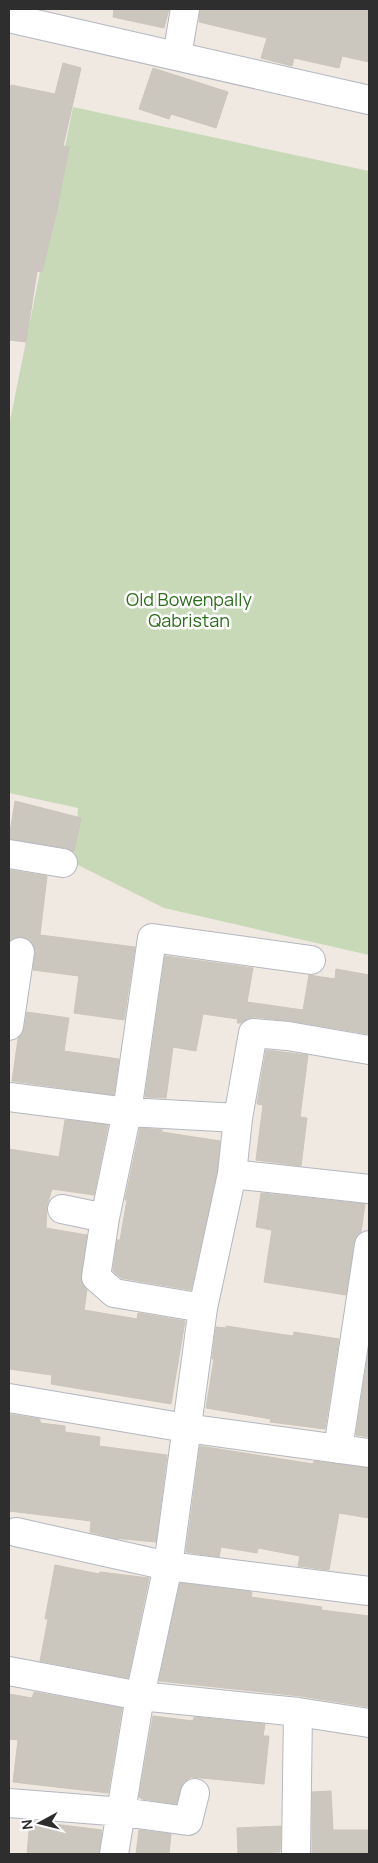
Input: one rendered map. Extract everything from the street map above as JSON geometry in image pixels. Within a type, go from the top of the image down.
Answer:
[{"type":"street","points":[[177,56],[185,9]]},
{"type":"street","points":[[9,18],[369,100]]},
{"type":"street","points":[[9,854],[63,863]]},
{"type":"street","points":[[204,1308],[114,1293],[96,1278],[105,1218],[127,1112],[152,938],[312,960]]},
{"type":"street","points":[[9,1026],[20,952]]},
{"type":"street","points":[[114,1854],[123,1812],[140,1696],[168,1566],[204,1308],[232,1174],[238,1118],[253,1033],[288,1036],[369,1050]]},
{"type":"street","points":[[9,1097],[127,1112],[238,1118]]},
{"type":"street","points":[[232,1174],[369,1189]]},
{"type":"street","points":[[62,1209],[105,1218]]},
{"type":"street","points":[[338,1449],[369,1245]]},
{"type":"street","points":[[9,1398],[186,1428],[369,1453]]},
{"type":"street","points":[[16,1532],[168,1566],[369,1591]]},
{"type":"street","points":[[9,1671],[140,1696],[298,1712],[369,1723]]},
{"type":"street","points":[[296,1854],[298,1712]]},
{"type":"street","points":[[9,1803],[123,1812],[188,1821],[195,1793]]},
{"type":"green space","name":"Old Bowenpally Qabristan","points":[[73,107],[369,171],[369,955],[164,908],[74,863],[78,808],[9,793],[9,426]]},
{"type":"building","points":[[114,9],[169,9],[164,28],[113,17]]},
{"type":"building","points":[[200,9],[369,9],[369,62],[342,56],[339,68],[294,58],[292,66],[261,58],[267,38],[199,22]]},
{"type":"building","points":[[63,63],[81,68],[63,146],[69,147],[56,214],[42,272],[37,271],[26,342],[9,340],[9,96],[11,85],[55,94]]},
{"type":"building","points":[[153,68],[228,92],[216,128],[171,114],[169,119],[139,109]]},
{"type":"building","points":[[15,801],[81,818],[74,852],[66,848],[9,839]]},
{"type":"building","points":[[9,870],[47,876],[40,935],[135,947],[124,1020],[74,1013],[79,976],[33,970],[35,954],[34,946],[30,940],[22,937],[9,941]]},
{"type":"building","points":[[165,956],[253,968],[247,1002],[303,1010],[309,975],[335,979],[336,969],[369,975],[369,1034],[254,1017],[237,1023],[238,1019],[203,1014],[196,1051],[173,1047],[166,1098],[145,1097]]},
{"type":"building","points":[[27,1012],[69,1018],[64,1051],[119,1059],[114,1095],[12,1081],[18,1039],[24,1029]]},
{"type":"building","points":[[266,1050],[308,1055],[300,1117],[307,1118],[301,1166],[256,1160],[263,1105],[257,1104]]},
{"type":"building","points":[[65,1120],[108,1125],[94,1195],[52,1189],[47,1206],[46,1228],[87,1235],[81,1275],[82,1283],[87,1290],[84,1310],[137,1319],[138,1313],[185,1321],[171,1404],[51,1384],[52,1375],[9,1369],[9,1149],[59,1157]]},
{"type":"building","points":[[140,1128],[162,1130],[162,1132],[220,1141],[217,1172],[191,1290],[121,1278],[113,1271],[117,1240],[120,1240],[127,1200],[125,1200]]},
{"type":"building","points":[[261,1193],[365,1204],[361,1232],[354,1243],[346,1295],[264,1282],[272,1230],[256,1227]]},
{"type":"building","points":[[226,1326],[293,1336],[294,1332],[339,1339],[325,1429],[270,1422],[271,1419],[206,1408],[214,1359],[212,1359],[216,1327],[226,1328]]},
{"type":"building","points":[[369,1347],[369,1437],[356,1435]]},
{"type":"building","points":[[9,1414],[40,1419],[40,1423],[65,1426],[65,1432],[100,1437],[99,1446],[167,1455],[156,1542],[113,1538],[90,1532],[91,1521],[9,1511]]},
{"type":"building","points":[[200,1446],[313,1464],[314,1461],[369,1468],[369,1518],[339,1513],[329,1570],[298,1566],[300,1556],[258,1548],[257,1553],[221,1547],[219,1557],[186,1552]]},
{"type":"building","points":[[55,1565],[99,1574],[100,1572],[149,1578],[128,1678],[40,1661],[48,1619],[45,1619]]},
{"type":"building","points":[[180,1583],[252,1592],[251,1597],[322,1607],[321,1610],[369,1616],[369,1707],[300,1696],[159,1681]]},
{"type":"building","points":[[34,1692],[122,1708],[108,1793],[13,1782],[18,1740],[9,1739],[9,1694],[32,1698]]},
{"type":"building","points":[[153,1716],[193,1721],[194,1717],[265,1724],[263,1736],[269,1736],[264,1784],[191,1777],[183,1783],[176,1804],[142,1799],[139,1797]]},
{"type":"building","points":[[331,1791],[333,1830],[369,1830],[369,1854],[312,1854],[312,1792]]},
{"type":"building","points":[[30,1821],[102,1830],[99,1854],[27,1854]]},
{"type":"building","points":[[281,1826],[280,1852],[238,1854],[237,1828]]},
{"type":"building","points":[[139,1830],[171,1834],[169,1854],[136,1854]]}]
